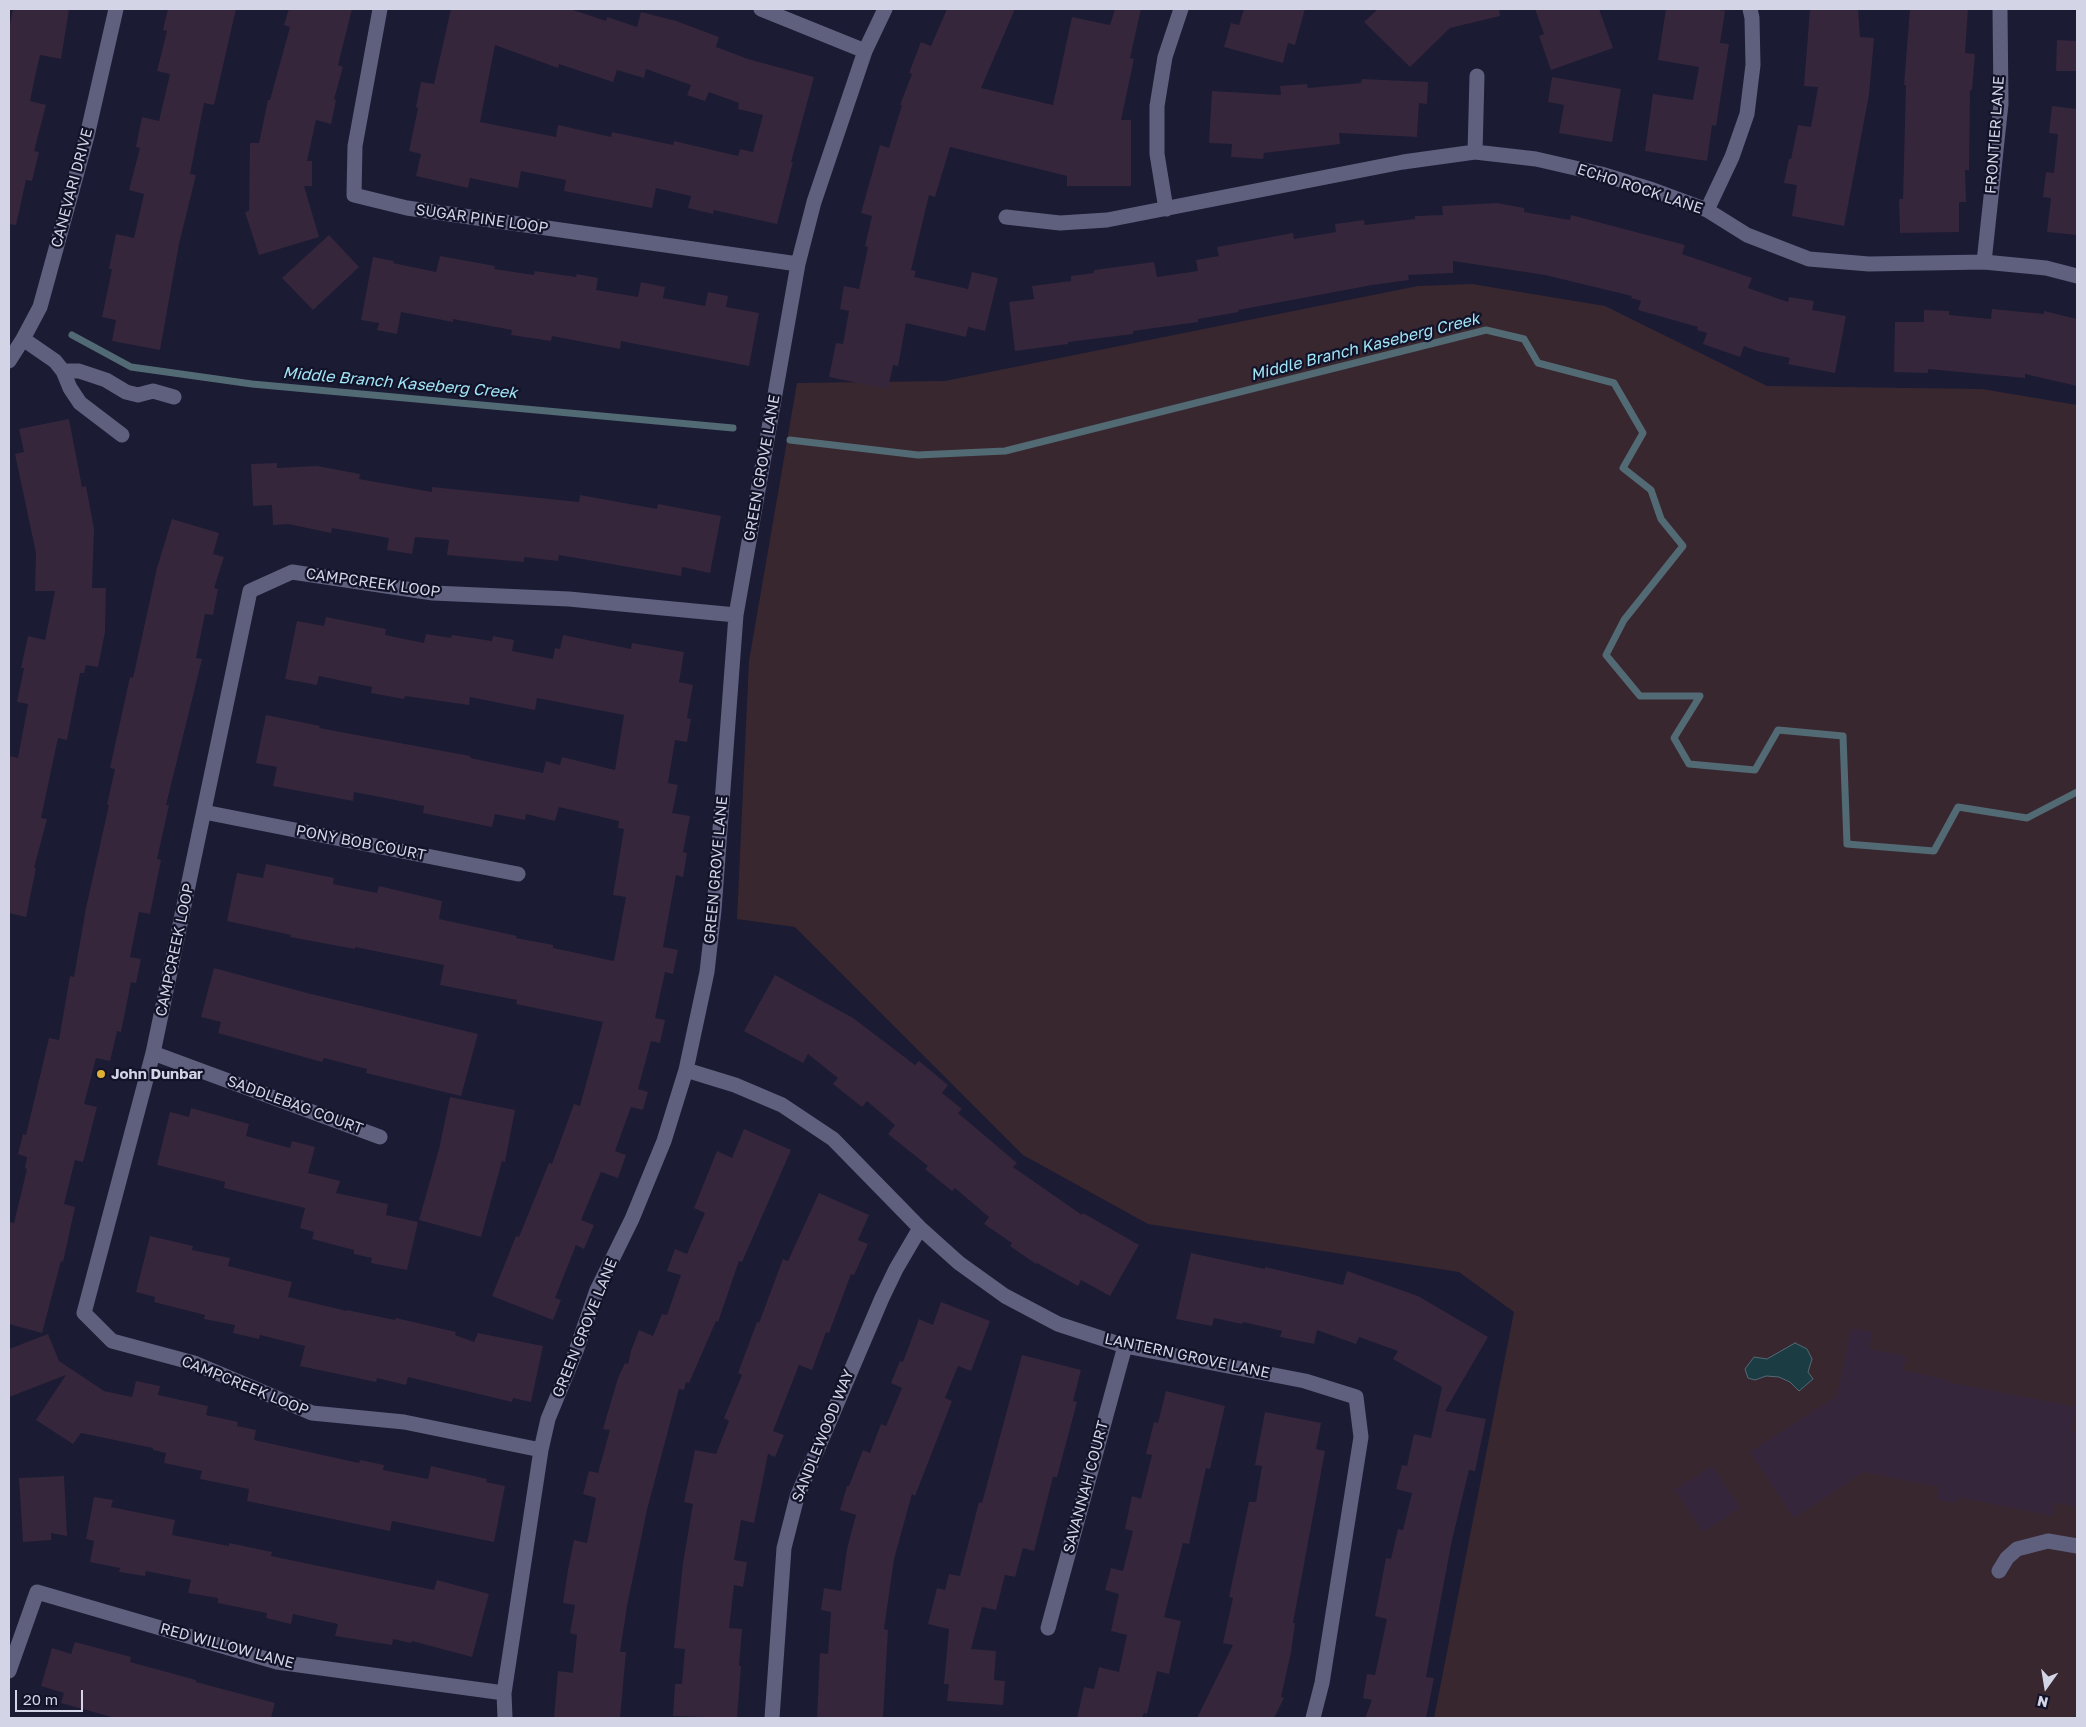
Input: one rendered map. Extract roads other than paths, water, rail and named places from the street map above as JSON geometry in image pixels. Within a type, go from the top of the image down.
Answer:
[{"type":"street","name":"CANEVARI DRIVE","points":[[9,360],[40,307],[87,136],[116,9]]},
{"type":"street","name":"SUGAR PINE LOOP","points":[[380,9],[355,146],[354,195],[407,208],[798,264]]},
{"type":"street","points":[[761,9],[865,51]]},
{"type":"street","name":"GREEN GROVE LANE","points":[[505,1718],[504,1693],[541,1450],[548,1419],[576,1351],[597,1290],[632,1219],[664,1141],[686,1070],[707,972],[712,928],[736,615],[798,264],[814,202],[865,51],[885,9]]},
{"type":"street","points":[[1166,209],[1157,154],[1157,106],[1166,57],[1181,9]]},
{"type":"street","points":[[1707,210],[1732,157],[1747,114],[1753,65],[1752,18],[1750,9]]},
{"type":"street","name":"FRONTIER LANE","points":[[1984,262],[2001,104],[2000,9]]},
{"type":"street","points":[[1475,152],[1476,76]]},
{"type":"street","name":"ECHO ROCK LANE","points":[[1006,218],[1060,224],[1106,220],[1404,162],[1475,152],[1536,159],[1601,174],[1707,210],[1747,235],[1809,259],[1869,264],[1984,262],[2046,268],[2077,276]]},
{"type":"street","points":[[23,339],[55,361],[63,371],[70,388],[80,403],[122,435]]},
{"type":"street","points":[[63,371],[79,371],[106,380],[126,392],[138,395],[153,391],[174,397]]},
{"type":"street","name":"CAMPCREEK LOOP","points":[[541,1450],[404,1422],[312,1413],[194,1363],[112,1341],[84,1314],[153,1052],[250,591],[292,572],[433,593],[569,599],[736,615]]},
{"type":"street","name":"PONY BOB COURT","points":[[204,812],[518,874]]},
{"type":"street","name":"SADDLEBAG COURT","points":[[153,1052],[380,1137]]},
{"type":"street","name":"LANTERN GROVE LANE","points":[[686,1070],[735,1084],[782,1105],[833,1139],[920,1228],[959,1263],[1005,1296],[1058,1324],[1125,1346],[1305,1381],[1356,1398],[1361,1437],[1322,1683],[1313,1718]]},
{"type":"street","name":"SANDLEWOOD WAY","points":[[772,1718],[784,1548],[796,1497],[882,1298],[896,1269],[920,1228]]},
{"type":"street","name":"SAVANNAH COURT","points":[[1048,1628],[1125,1346]]},
{"type":"street","points":[[1999,1571],[2007,1558],[2017,1549],[2048,1541],[2077,1546]]},
{"type":"street","name":"RED WILLOW LANE","points":[[9,1671],[37,1592],[277,1662],[504,1693]]},
{"type":"waterway","name":"Middle Branch Kaseberg Creek","points":[[790,440],[918,455],[1005,451],[1486,330],[1524,339],[1538,363],[1614,383],[1643,433],[1623,468],[1651,490],[1661,519],[1683,546],[1624,620],[1606,655],[1640,696],[1700,696],[1674,738],[1689,764],[1755,770],[1778,730],[1843,736],[1847,844],[1934,851],[1958,807],[2027,818],[2077,792]]},
{"type":"waterway","name":"Middle Branch Kaseberg Creek","points":[[72,335],[131,367],[252,384],[733,428]]},
{"type":"place","name":"John Dunbar","points":[[101,1074]]}]
